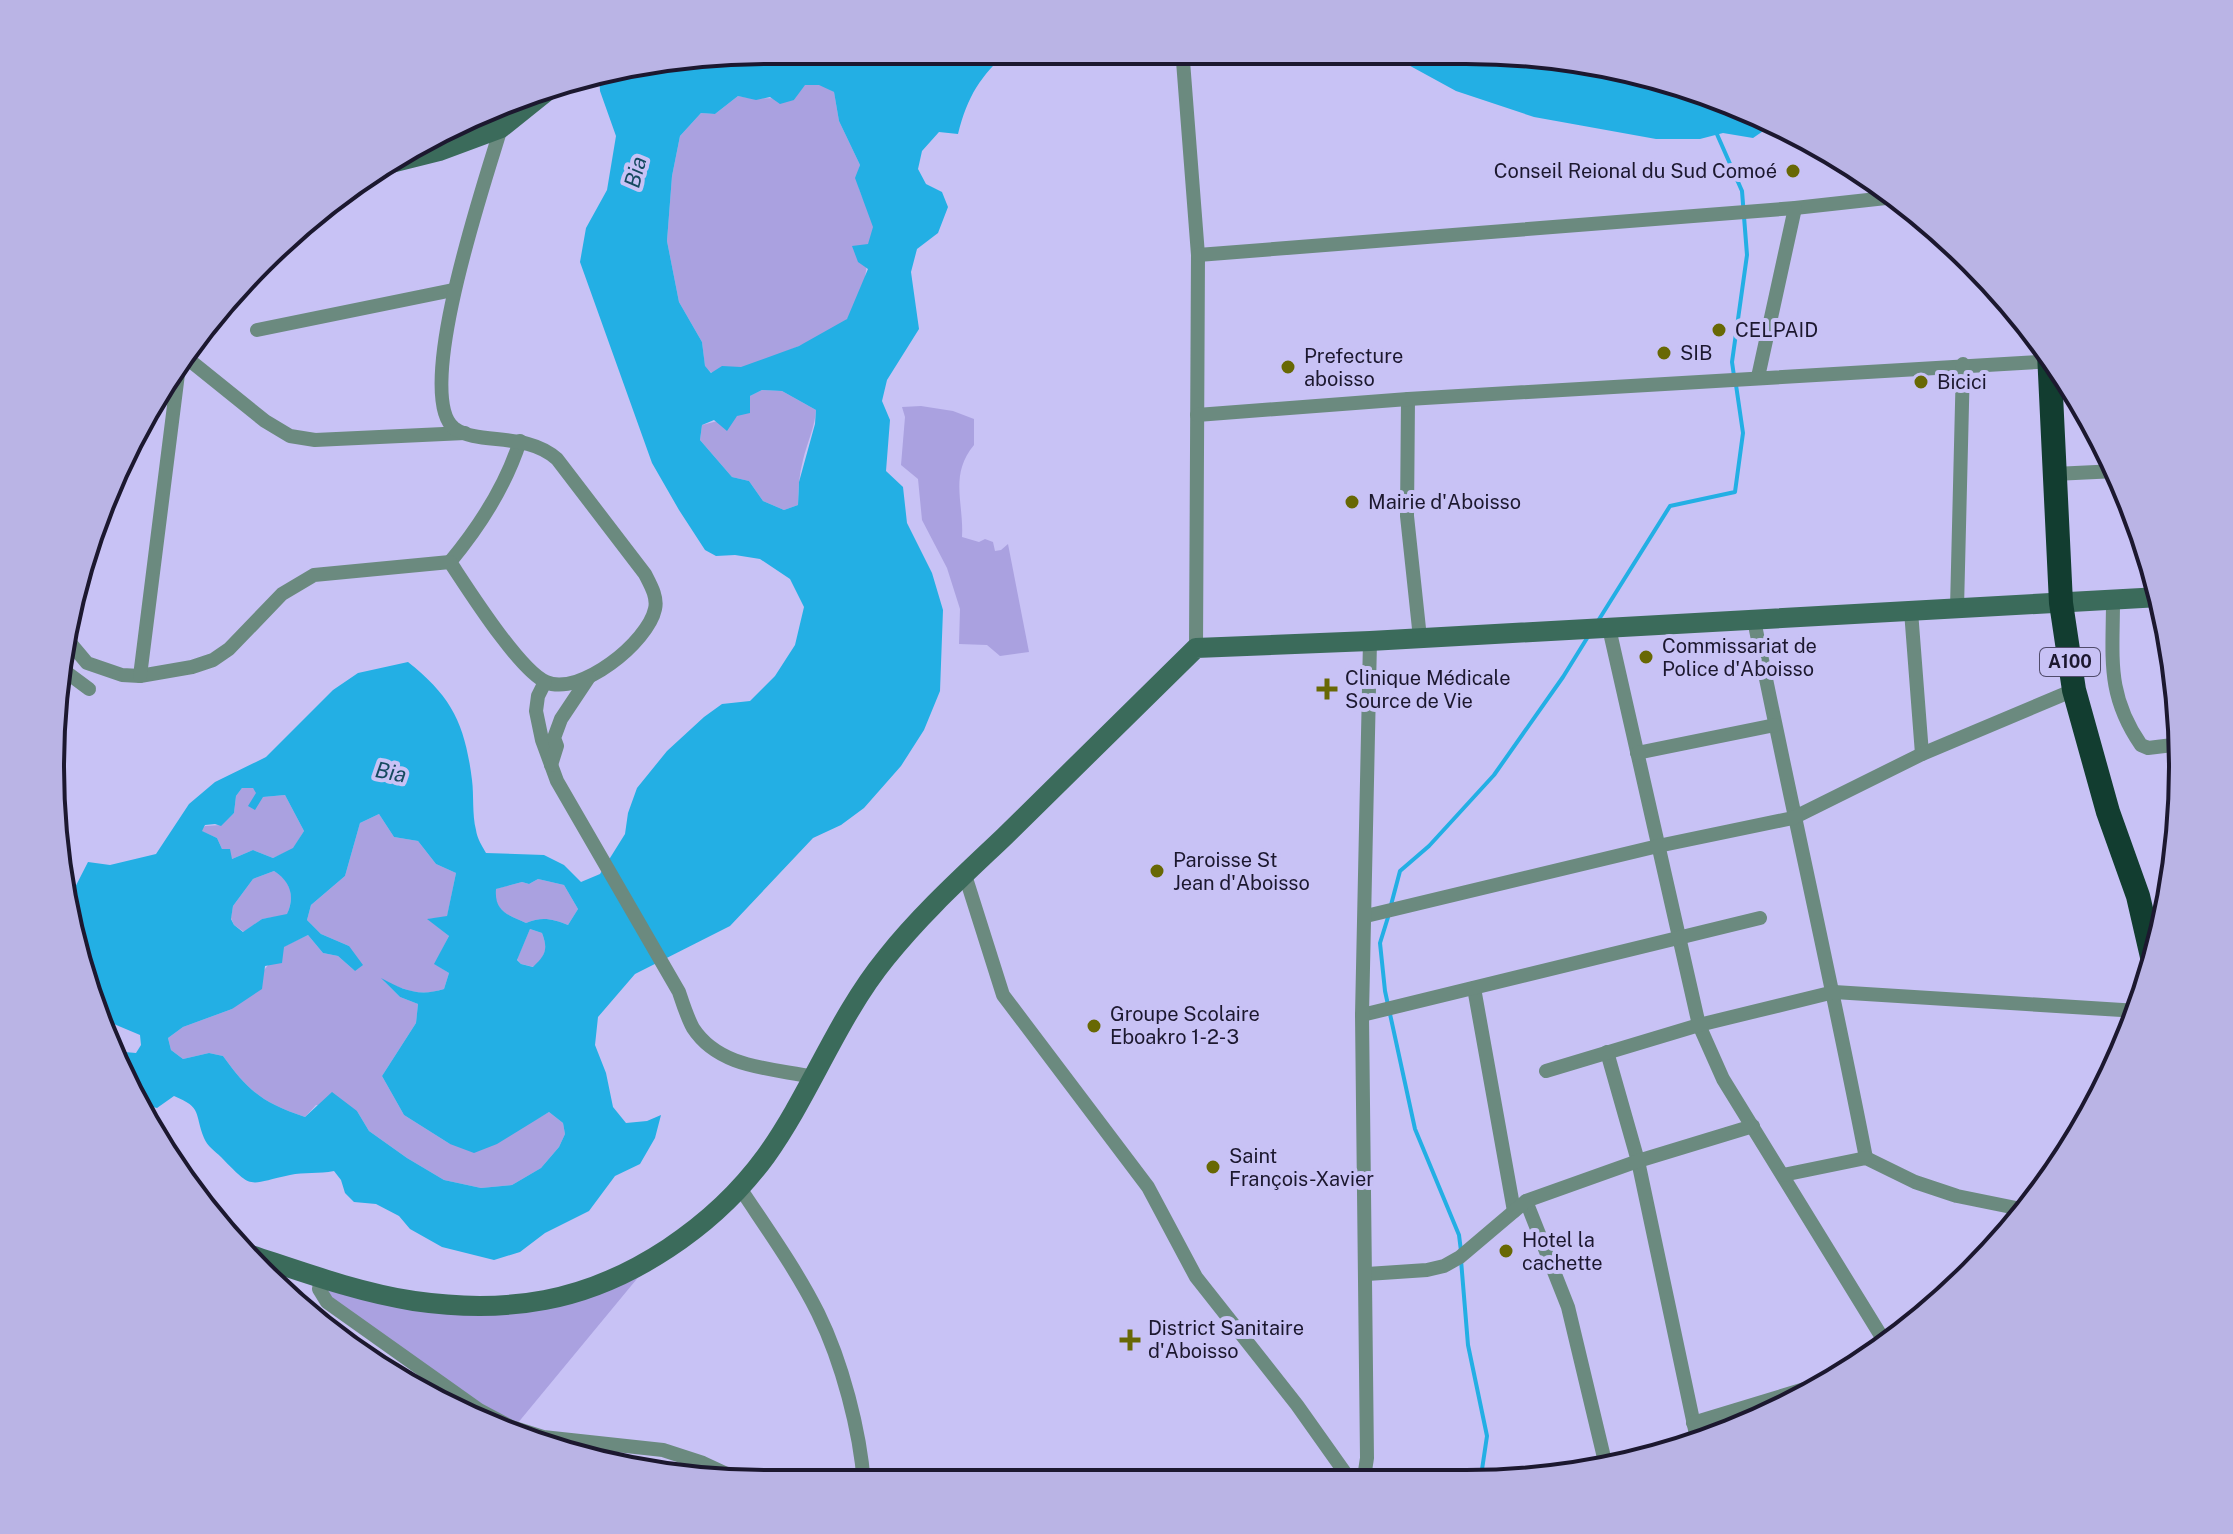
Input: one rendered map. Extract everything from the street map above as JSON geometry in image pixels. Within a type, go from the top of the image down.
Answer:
[{"type":"highway","name":"A100","points":[[2051,377],[2061,603],[2074,690],[2108,812],[2138,896],[2148,937]]},
{"type":"main road","points":[[418,156],[439,151],[488,128],[513,112]]},
{"type":"main road","points":[[266,1260],[321,1278],[413,1301],[462,1305],[545,1300],[613,1277],[665,1250],[704,1221],[740,1188],[788,1123],[859,995],[914,924],[1196,648],[2148,598]]},
{"type":"street","points":[[1183,64],[1198,255],[1196,648]]},
{"type":"street","points":[[466,433],[453,427],[445,414],[442,390],[453,290],[488,128]]},
{"type":"street","points":[[1198,255],[1880,199]]},
{"type":"street","points":[[1758,377],[1795,208]]},
{"type":"street","points":[[257,330],[453,290]]},
{"type":"street","points":[[1197,415],[2038,359]]},
{"type":"street","points":[[192,362],[265,421],[290,436],[315,440],[466,433],[520,441],[547,450],[645,574],[655,595],[655,609],[644,632],[618,657],[589,676],[564,685],[545,682],[496,630],[450,562]]},
{"type":"street","points":[[1957,608],[1963,364]]},
{"type":"street","points":[[140,676],[177,385]]},
{"type":"street","points":[[1408,399],[1407,516],[1420,638]]},
{"type":"street","points":[[75,648],[87,663],[122,675],[140,676],[192,667],[213,660],[229,649],[282,594],[314,575],[450,562],[466,542],[511,468],[520,441]]},
{"type":"street","points":[[2054,474],[2104,472]]},
{"type":"street","points":[[2113,600],[2112,674],[2117,699],[2141,745],[2148,748],[2168,746]]},
{"type":"street","points":[[1911,611],[1922,754]]},
{"type":"street","points":[[1754,620],[1793,818],[1834,992],[1866,1158]]},
{"type":"street","points":[[1609,628],[1699,1025],[1723,1079],[1880,1335]]},
{"type":"street","points":[[1365,1470],[1367,1274],[1362,1015],[1370,641]]},
{"type":"street","points":[[70,675],[89,689]]},
{"type":"street","points":[[551,765],[557,746],[554,738],[561,719],[589,676]]},
{"type":"street","points":[[545,682],[538,696],[536,711],[557,781],[679,992],[692,1026],[709,1047],[731,1060],[813,1077]]},
{"type":"street","points":[[1366,916],[1658,846],[1793,818],[1922,754],[2074,690]]},
{"type":"street","points":[[1637,753],[1775,725]]},
{"type":"street","points":[[965,875],[1003,995],[1148,1187],[1196,1277],[1297,1405],[1343,1470]]},
{"type":"street","points":[[1362,1015],[1760,918]]},
{"type":"street","points":[[1474,988],[1514,1211]]},
{"type":"street","points":[[1546,1071],[1699,1025],[1834,992],[2125,1010]]},
{"type":"street","points":[[1607,1052],[1638,1161],[1695,1432]]},
{"type":"street","points":[[1367,1274],[1444,1266],[1460,1257],[1526,1201],[1638,1161],[1753,1126]]},
{"type":"street","points":[[1783,1175],[1866,1158],[1915,1182],[1957,1196],[2014,1208]]},
{"type":"street","points":[[740,1188],[818,1314],[845,1387],[863,1470]]},
{"type":"street","points":[[1526,1201],[1568,1307],[1604,1456]]},
{"type":"street","points":[[321,1278],[319,1289],[327,1302],[471,1405]]},
{"type":"street","points":[[1693,1423],[1779,1397]]},
{"type":"street","points":[[561,1439],[663,1450],[712,1467]]},
{"type":"shaded area","points":[[819,84],[834,92],[839,121],[860,165],[860,192],[873,221],[861,293],[848,318],[829,332],[747,366],[722,368],[712,373],[705,367],[702,342],[679,302],[667,241],[672,176],[680,136],[701,113],[715,114],[738,96],[794,100],[804,85]]},
{"type":"shaded area","points":[[762,390],[782,391],[816,410],[801,471],[798,505],[784,510],[763,501],[749,481],[732,477],[700,440],[702,425],[737,416],[750,396]]},
{"type":"shaded area","points":[[921,406],[953,411],[974,419],[974,445],[966,456],[960,478],[962,537],[993,542],[995,551],[1008,544],[1029,652],[1000,656],[987,645],[959,644],[960,609],[947,568],[922,520],[918,479],[901,465],[905,417],[902,407]]},
{"type":"shaded area","points":[[242,788],[253,788],[263,797],[285,795],[304,831],[293,849],[273,858],[253,850],[232,859],[217,838],[201,831],[205,826],[221,825],[234,813],[236,796]]},
{"type":"shaded area","points":[[379,814],[394,837],[418,841],[436,864],[456,873],[447,917],[428,919],[449,936],[435,964],[449,973],[444,989],[420,992],[384,981],[400,997],[418,1004],[416,1023],[382,1076],[404,1115],[450,1144],[528,1124],[549,1112],[563,1123],[565,1134],[559,1147],[541,1168],[512,1185],[481,1188],[444,1180],[369,1131],[357,1111],[316,1105],[305,1117],[258,1095],[223,1056],[209,1053],[183,1059],[171,1050],[168,1038],[183,1027],[232,1009],[283,947],[308,935],[323,953],[338,956],[355,971],[349,946],[321,934],[307,920],[311,905],[345,876],[360,823]]},
{"type":"shaded area","points":[[274,871],[284,879],[290,890],[291,902],[287,915],[262,919],[244,932],[234,925],[231,918],[233,906],[253,879]]},
{"type":"shaded area","points":[[538,879],[564,885],[578,909],[568,925],[547,919],[526,923],[500,908],[495,889],[522,882],[529,884]]},
{"type":"shaded area","points":[[530,929],[542,933],[545,943],[543,955],[534,967],[521,964],[517,959]]},
{"type":"shaded area","points":[[650,1263],[517,1424],[472,1405],[322,1295],[324,1283],[502,1309]]},
{"type":"water","name":"Bia","points":[[995,64],[976,88],[958,134],[939,132],[922,151],[918,169],[926,184],[942,192],[948,207],[938,233],[917,249],[911,272],[919,329],[887,380],[882,401],[890,420],[886,471],[903,487],[907,523],[932,573],[943,610],[940,691],[924,730],[901,766],[864,808],[841,825],[813,838],[730,926],[635,974],[598,1017],[595,1045],[606,1073],[613,1107],[626,1123],[647,1121],[661,1115],[655,1138],[640,1164],[615,1176],[589,1211],[545,1233],[520,1252],[494,1260],[442,1247],[410,1229],[399,1216],[376,1204],[354,1202],[345,1193],[334,1171],[295,1174],[258,1182],[246,1180],[207,1144],[190,1104],[174,1096],[157,1108],[152,1107],[125,1052],[136,1053],[141,1045],[140,1035],[113,1024],[88,949],[75,887],[88,862],[110,865],[156,854],[189,804],[215,782],[266,757],[333,690],[358,673],[408,662],[436,687],[460,727],[469,760],[477,833],[486,853],[544,855],[564,865],[581,882],[600,874],[625,834],[637,788],[667,751],[722,704],[750,701],[775,676],[795,645],[804,607],[790,579],[760,559],[716,556],[705,550],[679,510],[652,463],[580,262],[586,228],[607,190],[616,136],[600,85],[630,78],[721,66]],"holes":[[[805,85],[819,85],[834,92],[839,121],[860,165],[855,178],[873,227],[868,244],[852,246],[858,262],[868,269],[847,319],[799,346],[741,367],[722,366],[711,373],[705,366],[702,342],[679,302],[667,241],[672,176],[680,136],[701,113],[715,114],[738,96],[756,100],[770,97],[780,104],[794,100]],[[762,390],[782,391],[816,410],[799,482],[798,505],[784,510],[763,501],[749,481],[732,477],[700,440],[702,425],[714,420],[727,431],[737,416],[750,413],[750,396]],[[242,788],[253,788],[256,793],[248,806],[255,810],[263,797],[285,795],[304,831],[293,848],[273,858],[253,850],[232,859],[230,849],[222,849],[217,838],[202,831],[205,825],[221,826],[234,813],[236,796]],[[379,814],[394,837],[418,841],[436,864],[456,873],[447,916],[427,919],[449,936],[434,964],[449,973],[444,989],[411,991],[381,978],[400,997],[418,1004],[416,1023],[382,1076],[404,1115],[450,1144],[474,1153],[497,1144],[549,1112],[563,1123],[565,1134],[559,1147],[541,1168],[512,1185],[481,1188],[444,1180],[369,1131],[357,1111],[332,1092],[305,1117],[258,1095],[223,1056],[209,1053],[183,1059],[171,1050],[168,1038],[183,1027],[232,1009],[262,989],[265,966],[282,963],[284,947],[308,935],[323,953],[338,956],[355,971],[363,965],[349,946],[321,934],[307,920],[311,905],[345,876],[360,823]],[[274,871],[290,890],[291,902],[287,914],[262,919],[243,932],[231,919],[233,906],[253,879]],[[538,879],[564,885],[578,909],[568,925],[547,919],[526,923],[500,908],[496,889],[522,882],[529,884]],[[530,929],[542,933],[545,952],[541,959],[533,967],[517,960]]]},
{"type":"water","points":[[1407,64],[1512,66],[1603,78],[1692,101],[1764,130],[1753,138],[1723,133],[1700,139],[1656,139],[1534,117],[1456,91]]},
{"type":"waterway","points":[[1716,132],[1742,191],[1747,255],[1732,362],[1734,376]]},
{"type":"waterway","points":[[1598,621],[1670,506],[1735,492],[1743,433],[1736,385]]},
{"type":"waterway","points":[[1391,905],[1400,871],[1429,846],[1494,775],[1589,635]]},
{"type":"waterway","points":[[1389,914],[1380,943],[1385,991],[1415,1129],[1459,1235],[1461,1251]]},
{"type":"waterway","points":[[1461,1260],[1468,1345],[1487,1436],[1482,1469]]},
{"type":"place","name":"Conseil Reional du Sud Comoé","points":[[1793,171]]},
{"type":"place","name":"CELPAID","points":[[1719,330]]},
{"type":"place","name":"SIB","points":[[1664,353]]},
{"type":"place","name":"Prefecture aboisso","points":[[1288,367]]},
{"type":"place","name":"Bicici","points":[[1921,382]]},
{"type":"place","name":"Mairie d'Aboisso","points":[[1352,502]]},
{"type":"place","name":"Commissariat de Police d'Aboisso","points":[[1646,657]]},
{"type":"place","name":"Clinique Médicale Source de Vie","points":[[1327,689]]},
{"type":"place","name":"Paroisse St Jean d'Aboisso","points":[[1157,871]]},
{"type":"place","name":"Groupe Scolaire Eboakro 1-2-3","points":[[1094,1026]]},
{"type":"place","name":"Saint François-Xavier","points":[[1213,1167]]},
{"type":"place","name":"Hotel la cachette","points":[[1506,1251]]},
{"type":"place","name":"District Sanitaire d'Aboisso","points":[[1130,1340]]}]
